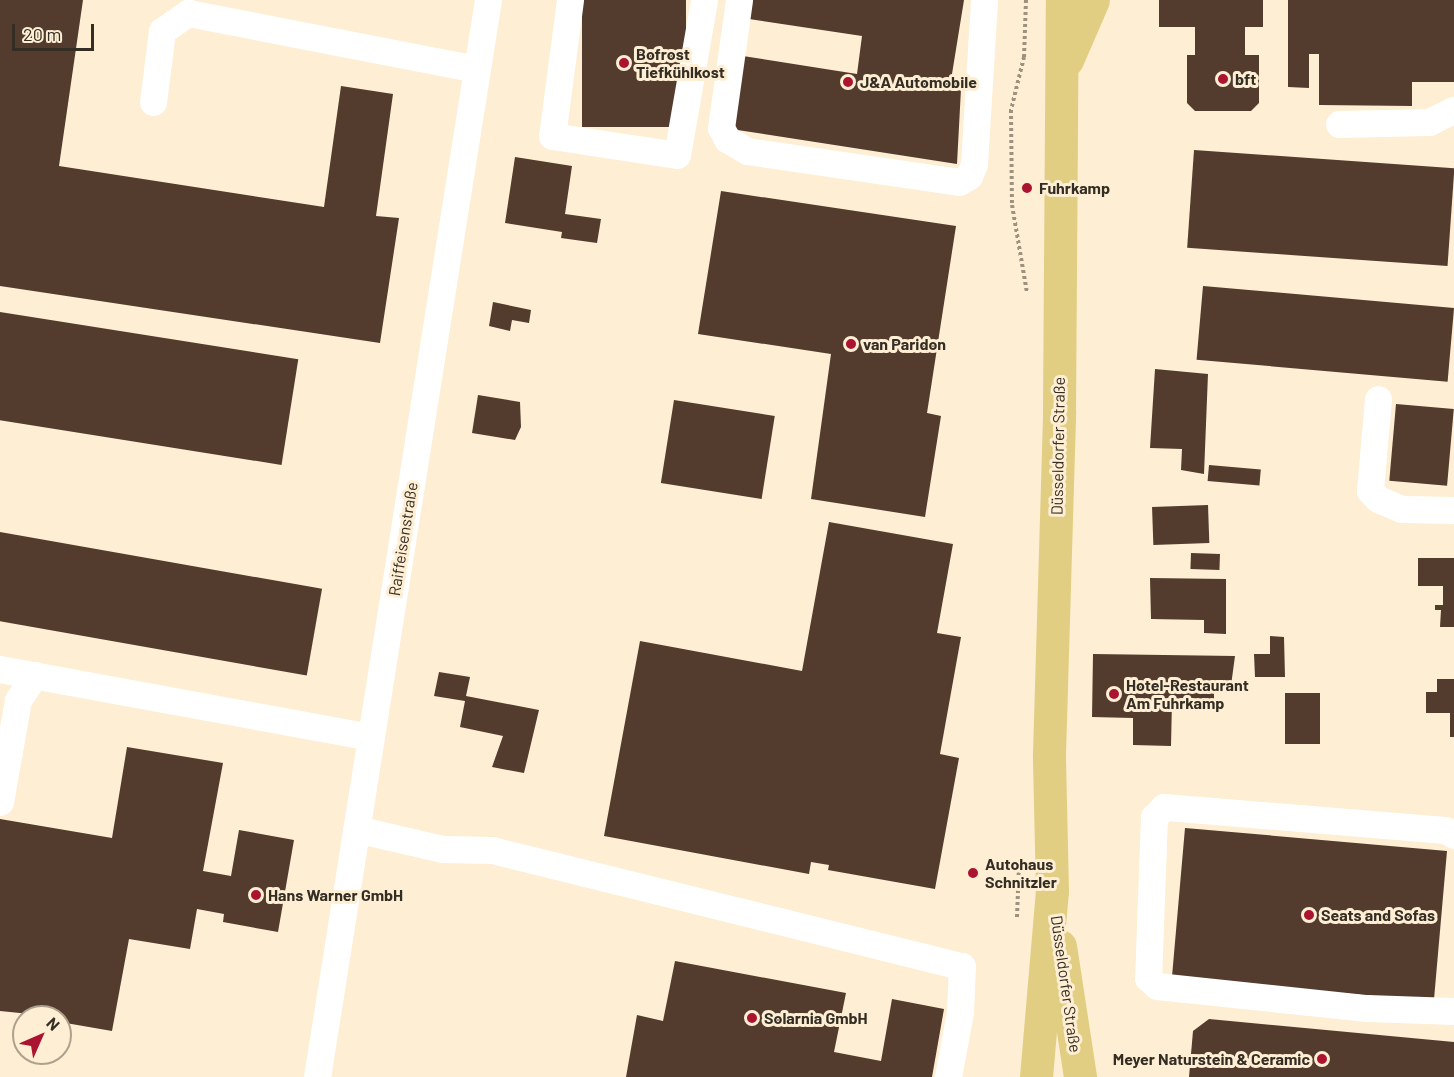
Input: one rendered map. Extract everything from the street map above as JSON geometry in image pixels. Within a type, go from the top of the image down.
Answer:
[{"type":"main road","name":"Düsseldorfer Straße","points":[[1036,1077],[1052,891],[1049,754],[1059,411],[1062,0]]},
{"type":"main road","points":[[1061,73],[1093,0]]},
{"type":"main road","name":"Düsseldorfer Straße","points":[[1052,891],[1080,1077]]},
{"type":"street","name":"Raiffeisenstraße","points":[[317,1077],[489,0]]},
{"type":"street","points":[[570,0],[552,136],[677,155],[704,0]]},
{"type":"street","points":[[739,0],[721,128],[727,139],[747,151],[959,182],[972,170],[984,0]]},
{"type":"street","points":[[153,102],[162,31],[188,13],[477,69]]},
{"type":"street","points":[[1339,124],[1429,122],[1454,110]]},
{"type":"street","points":[[1378,399],[1370,491],[1378,499],[1401,509],[1454,510]]},
{"type":"street","points":[[0,669],[371,736]]},
{"type":"street","points":[[0,802],[18,700],[35,675]]},
{"type":"street","points":[[1454,835],[1444,830],[1164,807],[1154,817],[1148,978],[1158,986],[1367,1008],[1454,1011]]},
{"type":"street","points":[[356,829],[442,849],[492,850],[962,966],[960,1011],[948,1077]]},
{"type":"building","points":[[0,0],[83,0],[59,166],[324,207],[341,86],[393,94],[376,216],[399,218],[380,343],[0,286]]},
{"type":"building","name":"Bofrost Tiefkühlkost","points":[[582,0],[686,0],[686,127],[582,127]]},
{"type":"building","name":"J&A Automobile","points":[[751,0],[964,0],[952,74],[961,89],[957,164],[731,129],[743,56],[857,74],[862,36],[749,19]]},
{"type":"building","points":[[1159,0],[1263,0],[1263,27],[1245,27],[1245,55],[1259,55],[1259,103],[1251,111],[1195,111],[1187,103],[1187,55],[1195,55],[1195,27],[1159,27]]},
{"type":"building","points":[[1288,0],[1454,0],[1454,82],[1412,82],[1412,106],[1319,105],[1319,54],[1309,54],[1309,88],[1288,87]]},
{"type":"building","points":[[1194,150],[1454,168],[1448,266],[1187,248]]},
{"type":"building","points":[[515,157],[572,166],[565,214],[601,219],[597,243],[561,238],[562,232],[505,223]]},
{"type":"building","name":"van Paridon","points":[[721,191],[956,226],[927,413],[941,416],[925,517],[811,499],[831,354],[698,334]]},
{"type":"building","points":[[1203,286],[1454,308],[1448,382],[1197,360]]},
{"type":"building","points":[[493,302],[531,310],[529,323],[512,320],[510,331],[489,326]]},
{"type":"building","points":[[0,312],[298,359],[282,465],[0,420]]},
{"type":"building","points":[[1155,369],[1208,374],[1204,474],[1181,470],[1182,449],[1150,448]]},
{"type":"building","points":[[478,395],[520,402],[521,427],[515,440],[472,433]]},
{"type":"building","points":[[674,400],[775,416],[762,499],[661,483]]},
{"type":"building","points":[[1396,404],[1454,409],[1447,486],[1389,481]]},
{"type":"building","points":[[1209,465],[1261,470],[1259,485],[1208,481]]},
{"type":"building","points":[[1208,505],[1209,543],[1153,545],[1152,507]]},
{"type":"building","points":[[829,522],[953,544],[937,633],[961,637],[940,754],[959,758],[935,889],[828,870],[829,865],[811,862],[809,874],[604,836],[640,641],[802,671]]},
{"type":"building","points":[[0,532],[322,589],[307,675],[0,621]]},
{"type":"building","points":[[1191,553],[1220,554],[1219,570],[1190,569]]},
{"type":"building","points":[[1418,558],[1454,558],[1454,627],[1440,627],[1441,610],[1435,610],[1435,605],[1443,605],[1443,586],[1418,586]]},
{"type":"building","points":[[1150,578],[1226,579],[1226,634],[1204,633],[1204,620],[1151,619]]},
{"type":"building","points":[[1270,636],[1284,637],[1285,677],[1255,677],[1254,654],[1270,654]]},
{"type":"building","points":[[1093,654],[1235,656],[1230,693],[1214,693],[1214,700],[1172,700],[1171,746],[1133,745],[1133,718],[1092,717]]},
{"type":"building","points":[[439,672],[470,677],[466,696],[539,710],[524,773],[492,767],[503,736],[460,727],[465,701],[434,696]]},
{"type":"building","points":[[1437,679],[1454,679],[1454,737],[1450,737],[1450,713],[1426,713],[1426,692],[1437,692]]},
{"type":"building","points":[[1285,693],[1320,693],[1320,744],[1285,744]]},
{"type":"building","points":[[127,747],[223,763],[203,871],[231,876],[239,830],[294,840],[278,932],[223,922],[224,914],[197,909],[190,949],[129,939],[112,1031],[72,1024],[72,1005],[12,1005],[12,1012],[0,1011],[0,819],[112,838]]},
{"type":"building","name":"Seats and Sofas","points":[[1185,828],[1447,851],[1434,1001],[1172,978]]},
{"type":"building","name":"Solarnia GmbH","points":[[675,961],[846,993],[834,1052],[881,1061],[892,999],[944,1009],[932,1077],[626,1077],[637,1015],[663,1021]]},
{"type":"building","name":"Meyer Naturstein & Ceramic","points":[[1209,1019],[1454,1042],[1454,1077],[1189,1077],[1193,1031]]},
{"type":"place","name":"Bofrost Tiefkühlkost","points":[[624,63]]},
{"type":"place","name":"bft","points":[[1223,79]]},
{"type":"place","name":"J&A Automobile","points":[[848,82]]},
{"type":"place","name":"Fuhrkamp","points":[[1027,188]]},
{"type":"place","name":"van Paridon","points":[[851,344]]},
{"type":"place","name":"Hotel-Restaurant Am Fuhrkamp","points":[[1114,694]]},
{"type":"place","name":"Autohaus Schnitzler","points":[[973,873]]},
{"type":"place","name":"Hans Warner GmbH","points":[[256,895]]},
{"type":"place","name":"Seats and Sofas","points":[[1309,915]]},
{"type":"place","name":"Solarnia GmbH","points":[[752,1018]]},
{"type":"place","name":"Meyer Naturstein & Ceramic","points":[[1322,1059]]}]
